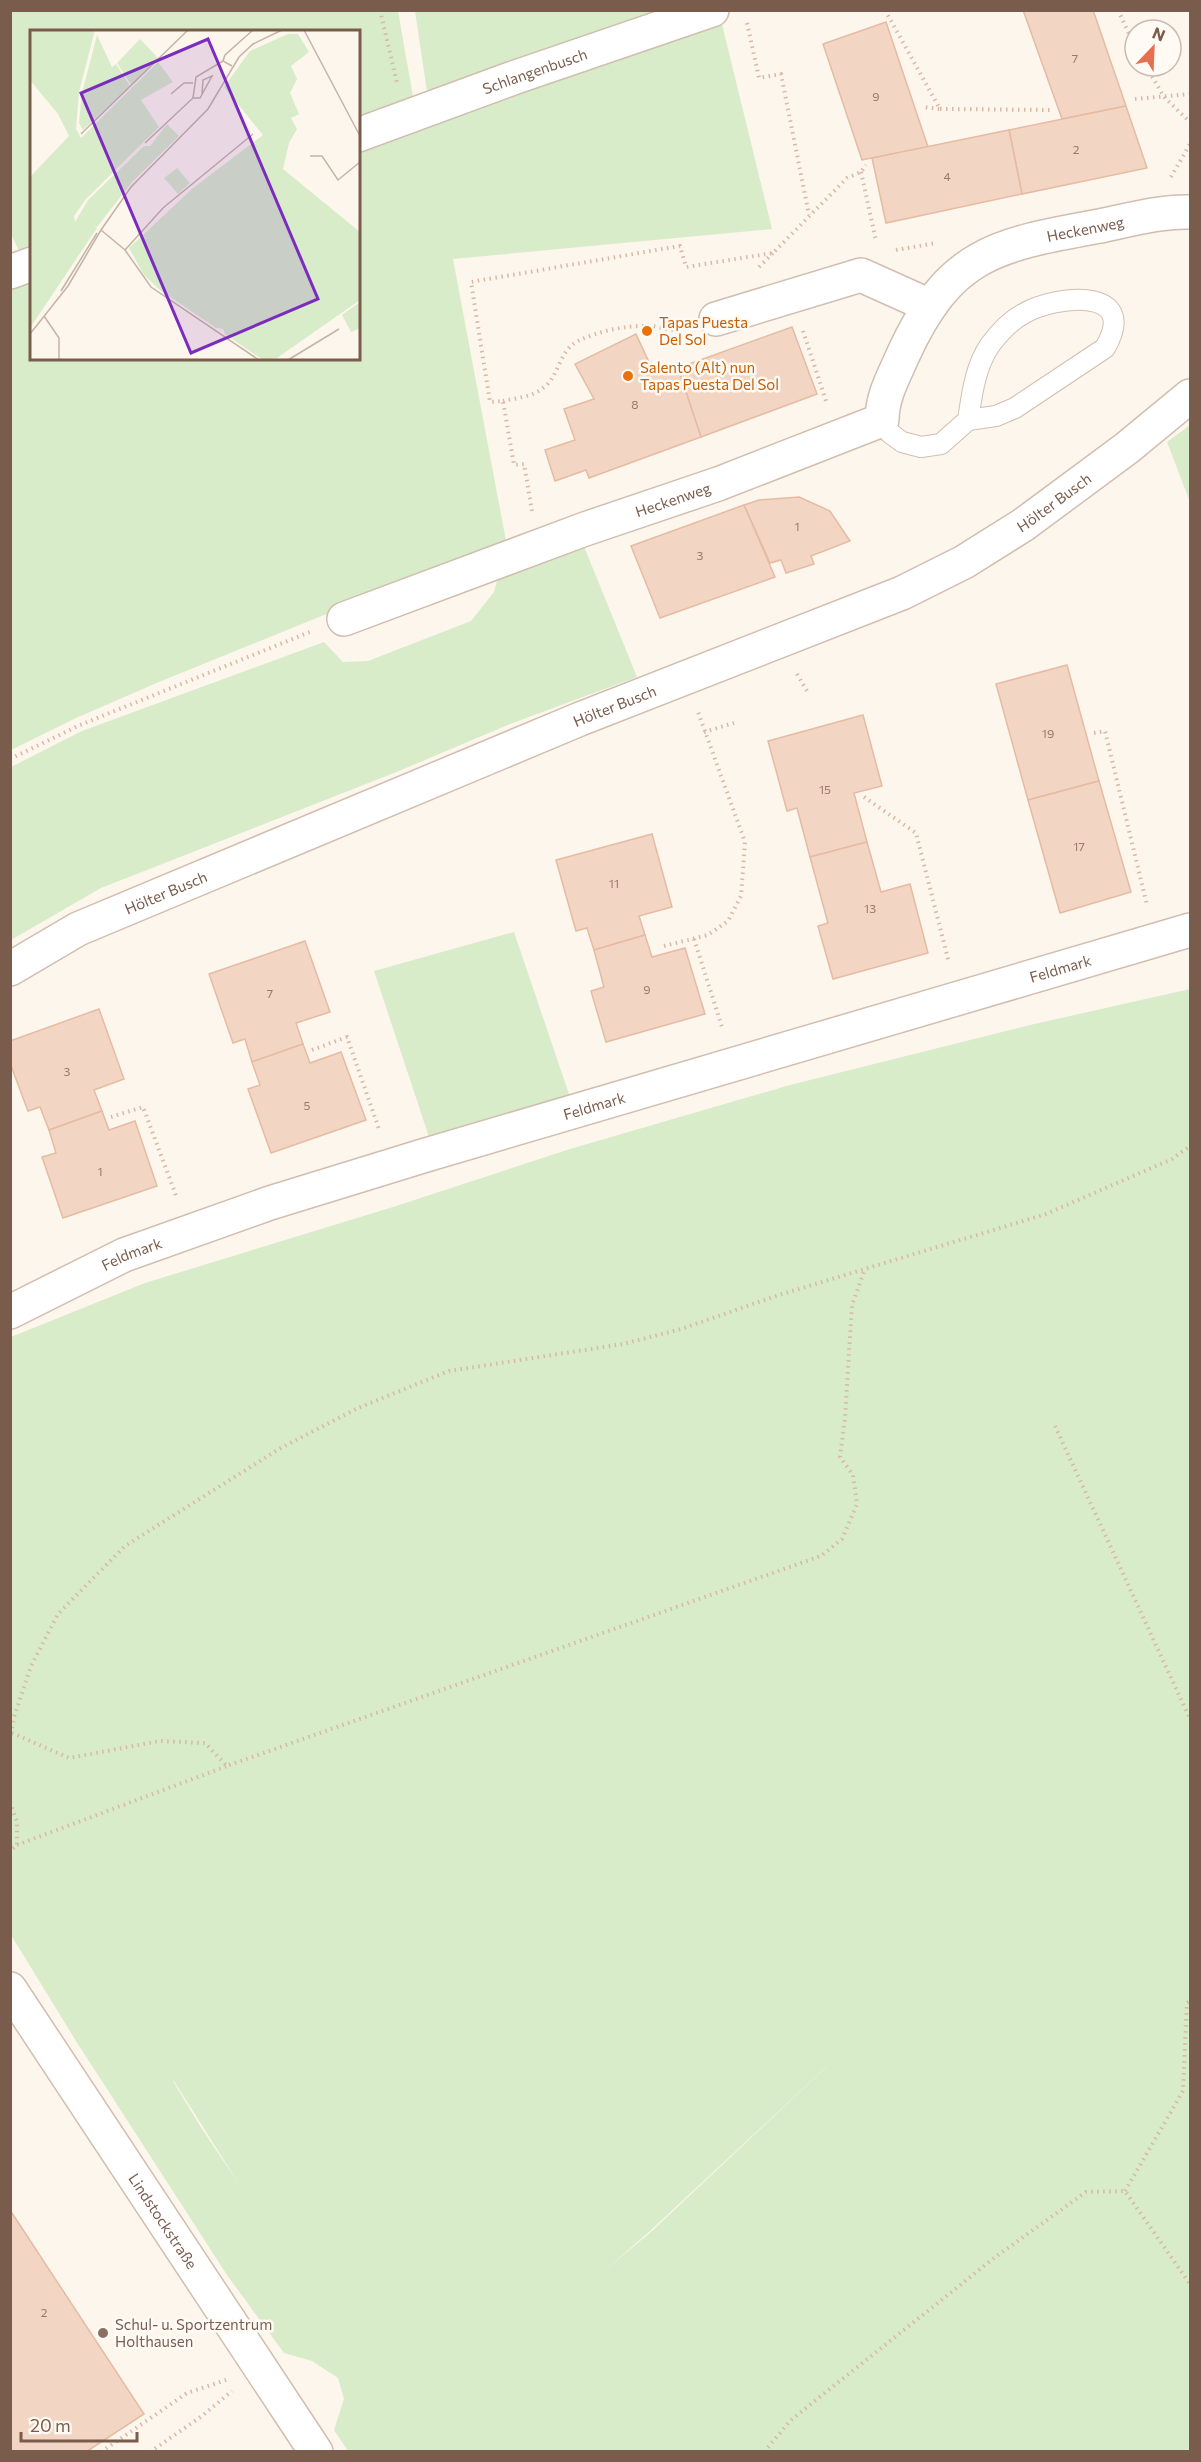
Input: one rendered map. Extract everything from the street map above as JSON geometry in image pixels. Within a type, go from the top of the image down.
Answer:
[{"type":"street","name":"Schlangenbusch","points":[[360,134],[513,78],[712,10]]},
{"type":"street","name":"Heckenweg","points":[[344,618],[718,484],[882,420],[882,406],[887,392],[914,332],[930,306],[962,269],[975,260],[1010,245],[1046,236],[1159,215],[1191,212]]},
{"type":"street","points":[[10,272],[30,265]]},
{"type":"street","points":[[716,319],[861,275],[930,306]]},
{"type":"street","name":"Hölter Busch","points":[[10,969],[78,929],[580,719],[902,593],[964,562],[1023,525],[1127,448],[1191,396]]},
{"type":"street","name":"Feldmark","points":[[10,1312],[124,1255],[270,1203],[1191,930]]},
{"type":"street","name":"Lindstockstraße","points":[[10,1989],[316,2451]]},
{"type":"lane","points":[[882,420],[890,433],[902,442],[921,447],[941,444],[968,420],[996,416],[1015,408],[1105,348],[1112,337],[1115,321],[1111,313],[1097,301],[1068,299],[1044,304],[1022,314],[1005,327],[989,346],[973,384],[968,420]]},
{"type":"path","points":[[380,10],[406,119]]},
{"type":"path","points":[[885,10],[940,109]]},
{"type":"path","points":[[747,22],[759,78],[781,74],[809,214]]},
{"type":"path","points":[[1153,78],[1164,97],[1191,122]]},
{"type":"path","points":[[1135,99],[1191,94]]},
{"type":"path","points":[[922,106],[940,109],[1054,110]]},
{"type":"path","points":[[716,319],[677,330],[634,326],[592,335],[574,343],[563,357],[552,379],[542,389],[530,395],[490,402],[471,282],[680,246],[686,267],[773,253],[847,178],[861,172],[866,165]]},
{"type":"path","points":[[861,172],[876,242]]},
{"type":"path","points":[[809,349],[824,393]]},
{"type":"path","points":[[503,401],[514,465],[524,464],[539,547]]},
{"type":"path","points":[[10,759],[80,725],[344,618]]},
{"type":"path","points":[[664,946],[708,935],[728,921],[741,896],[745,842],[704,732],[734,723]]},
{"type":"path","points":[[1094,734],[1105,731],[1156,941]]},
{"type":"path","points":[[864,797],[916,832],[958,999]]},
{"type":"path","points":[[694,939],[734,1064]]},
{"type":"path","points":[[312,1050],[347,1038],[392,1166]]},
{"type":"path","points":[[111,1117],[143,1107],[190,1232]]},
{"type":"path","points":[[10,1740],[14,1717],[31,1666],[57,1614],[125,1546],[279,1449],[358,1408],[449,1371],[623,1344],[681,1329],[779,1295],[1046,1214],[1172,1159],[1191,1146]]},
{"type":"path","points":[[10,1851],[17,1845],[227,1766],[821,1556],[842,1539],[857,1504],[853,1475],[840,1457],[845,1418],[852,1305],[865,1269]]},
{"type":"path","points":[[1055,1426],[1191,1719]]},
{"type":"path","points":[[12,1733],[69,1758],[160,1741],[205,1743],[227,1766]]},
{"type":"path","points":[[10,1802],[17,1822],[17,1845]]},
{"type":"path","points":[[1125,2191],[1183,2091],[1187,2003],[1191,2001]]},
{"type":"path","points":[[1125,2191],[1191,2284]]},
{"type":"path","points":[[764,2451],[791,2420],[994,2258],[1086,2192],[1125,2191]]},
{"type":"path","points":[[101,2451],[187,2393],[261,2368]]},
{"type":"path","points":[[150,2451],[202,2416],[261,2368]]},
{"type":"green space","points":[[10,11],[398,11],[415,108],[360,129],[360,30],[30,30],[30,254],[22,257],[10,232]]},
{"type":"green space","points":[[415,11],[690,11],[429,105]]},
{"type":"green space","points":[[720,16],[772,229],[453,259],[506,541],[159,682],[76,718],[11,750],[11,285],[30,276],[30,360],[360,360],[360,149]]},
{"type":"green space","points":[[1190,425],[1190,502],[1167,442]]},
{"type":"green space","points":[[583,544],[637,677],[510,724],[399,771],[101,888],[11,940],[11,767],[82,731],[324,642],[343,662],[368,661],[471,621],[494,592],[498,577]]},
{"type":"green space","points":[[514,932],[570,1097],[431,1143],[374,971]]},
{"type":"green space","points":[[1190,989],[1190,2451],[348,2451],[334,2430],[344,2399],[338,2378],[312,2361],[284,2353],[227,2275],[76,2041],[11,1935],[11,1337],[145,1283],[393,1207],[570,1149],[790,1085],[1030,1025]],"holes":[[[855,2040],[652,2231],[603,2272],[650,2231]],[[174,2081],[239,2184],[202,2129]]]},
{"type":"building","points":[[1023,10],[1093,10],[1126,106],[1062,119]]},
{"type":"building","points":[[886,22],[928,147],[862,160],[823,44]]},
{"type":"building","points":[[1126,106],[1147,168],[1022,194],[1009,130]]},
{"type":"building","points":[[1009,130],[1022,194],[886,223],[872,158]]},
{"type":"building","points":[[792,327],[817,394],[701,437],[678,368]]},
{"type":"building","points":[[636,334],[655,375],[678,368],[701,437],[589,478],[586,470],[555,481],[545,450],[575,440],[564,409],[594,399],[575,364]]},
{"type":"building","points":[[799,497],[830,511],[850,541],[811,556],[814,564],[786,573],[781,560],[770,563],[744,505],[759,500]]},
{"type":"building","points":[[744,505],[775,577],[660,618],[631,546]]},
{"type":"building","points":[[1067,665],[1099,781],[1028,800],[996,684]]},
{"type":"building","points":[[863,715],[882,786],[854,793],[867,842],[810,857],[797,808],[787,811],[768,741]]},
{"type":"building","points":[[1099,781],[1131,892],[1060,913],[1028,800]]},
{"type":"building","points":[[652,834],[672,907],[639,916],[645,935],[594,950],[587,928],[576,931],[556,860]]},
{"type":"building","points":[[867,842],[881,892],[910,884],[928,953],[833,979],[818,926],[828,923],[810,857]]},
{"type":"building","points":[[645,935],[652,957],[685,948],[705,1014],[606,1042],[591,991],[604,987],[594,950]]},
{"type":"building","points":[[305,941],[330,1012],[296,1023],[303,1044],[252,1062],[245,1039],[233,1043],[209,974]]},
{"type":"building","points":[[99,1009],[124,1079],[94,1090],[102,1111],[49,1130],[40,1107],[28,1111],[10,1063],[10,1041]]},
{"type":"building","points":[[303,1044],[310,1063],[341,1052],[366,1120],[271,1153],[248,1089],[260,1085],[252,1062]]},
{"type":"building","points":[[102,1111],[109,1130],[135,1121],[157,1186],[63,1218],[42,1157],[56,1153],[49,1130]]},
{"type":"building","points":[[10,2210],[144,2414],[86,2452],[10,2452]]},
{"type":"place","name":"Tapas Puesta Del Sol","points":[[647,331]]},
{"type":"place","name":"Salento (Alt) nun Tapas Puesta Del Sol","points":[[628,376]]},
{"type":"place","name":"Schul- u. Sportzentrum Holthausen","points":[[103,2333]]}]
